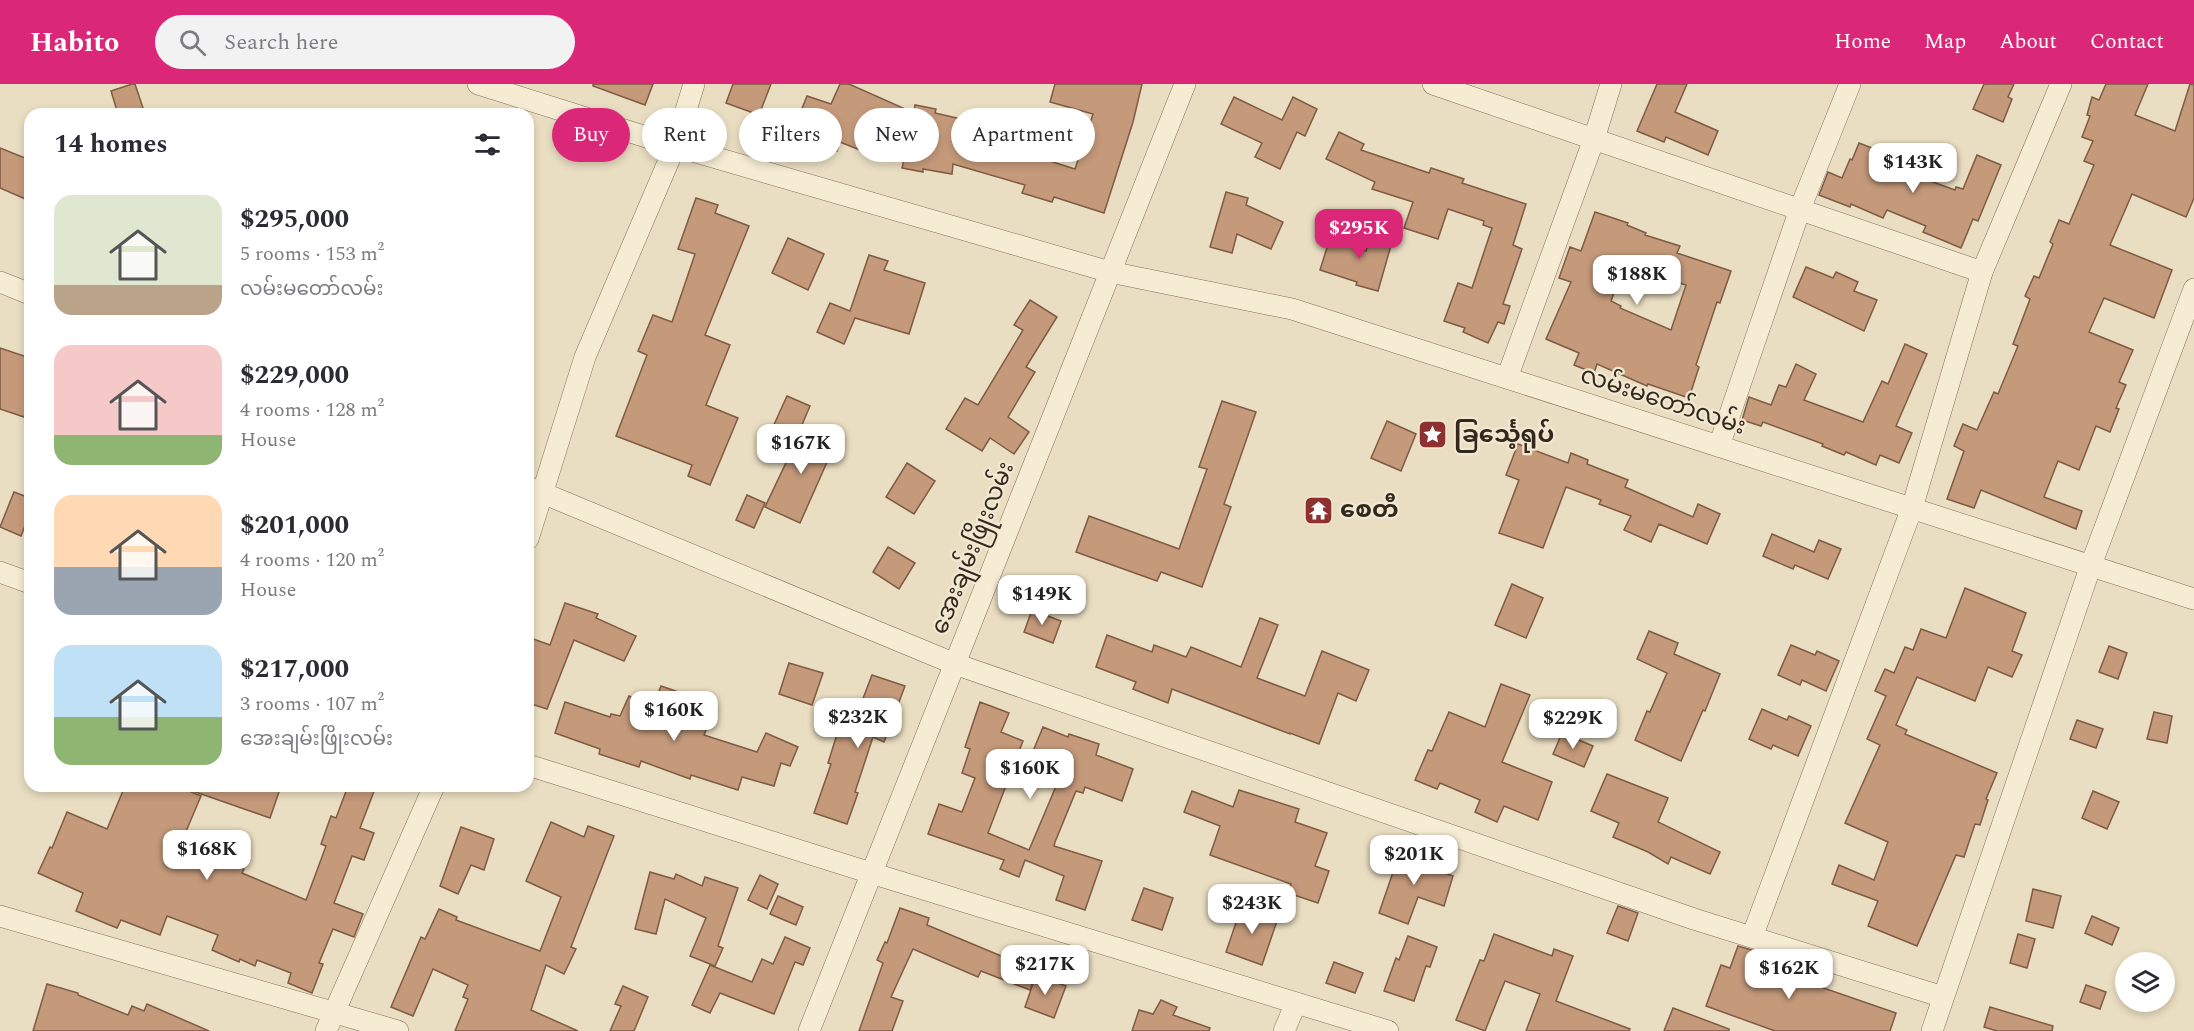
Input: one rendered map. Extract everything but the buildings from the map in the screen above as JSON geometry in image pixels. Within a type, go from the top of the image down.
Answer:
[{"type":"street","name":"လမ်းမတော်လမ်း","points":[[478,84],[642,136]]},
{"type":"street","points":[[687,108],[694,84]]},
{"type":"street","name":"အေးချမ်းဖြိုးလမ်း","points":[[809,1031],[1185,84]]},
{"type":"street","points":[[1433,84],[1982,272]]},
{"type":"street","points":[[1507,378],[1594,139],[1611,84]]},
{"type":"street","points":[[1719,446],[1800,209],[1850,84]]},
{"type":"street","points":[[1752,937],[1912,508],[1982,272],[2061,84]]},
{"type":"street","name":"လမ်းမတော်လမ်း","points":[[727,161],[1110,272],[1292,309],[2194,599]]},
{"type":"street","points":[[668,162],[585,357],[536,490],[955,664],[1446,835],[1752,937],[1943,997]]},
{"type":"street","points":[[0,282],[24,292]]},
{"type":"street","points":[[1932,1031],[2091,565],[2194,289]]},
{"type":"street","points":[[0,572],[24,581]]},
{"type":"street","points":[[534,767],[871,873],[1388,1031]]},
{"type":"street","points":[[329,1022],[431,792]]},
{"type":"street","points":[[0,916],[329,1022],[398,1031]]},
{"type":"street","points":[[1284,1031],[1296,1003]]},
{"type":"place","name":"ခြင်္သေ့ရုပ်","points":[[1433,435]]},
{"type":"place","name":"စေတီ","points":[[1319,510]]}]
